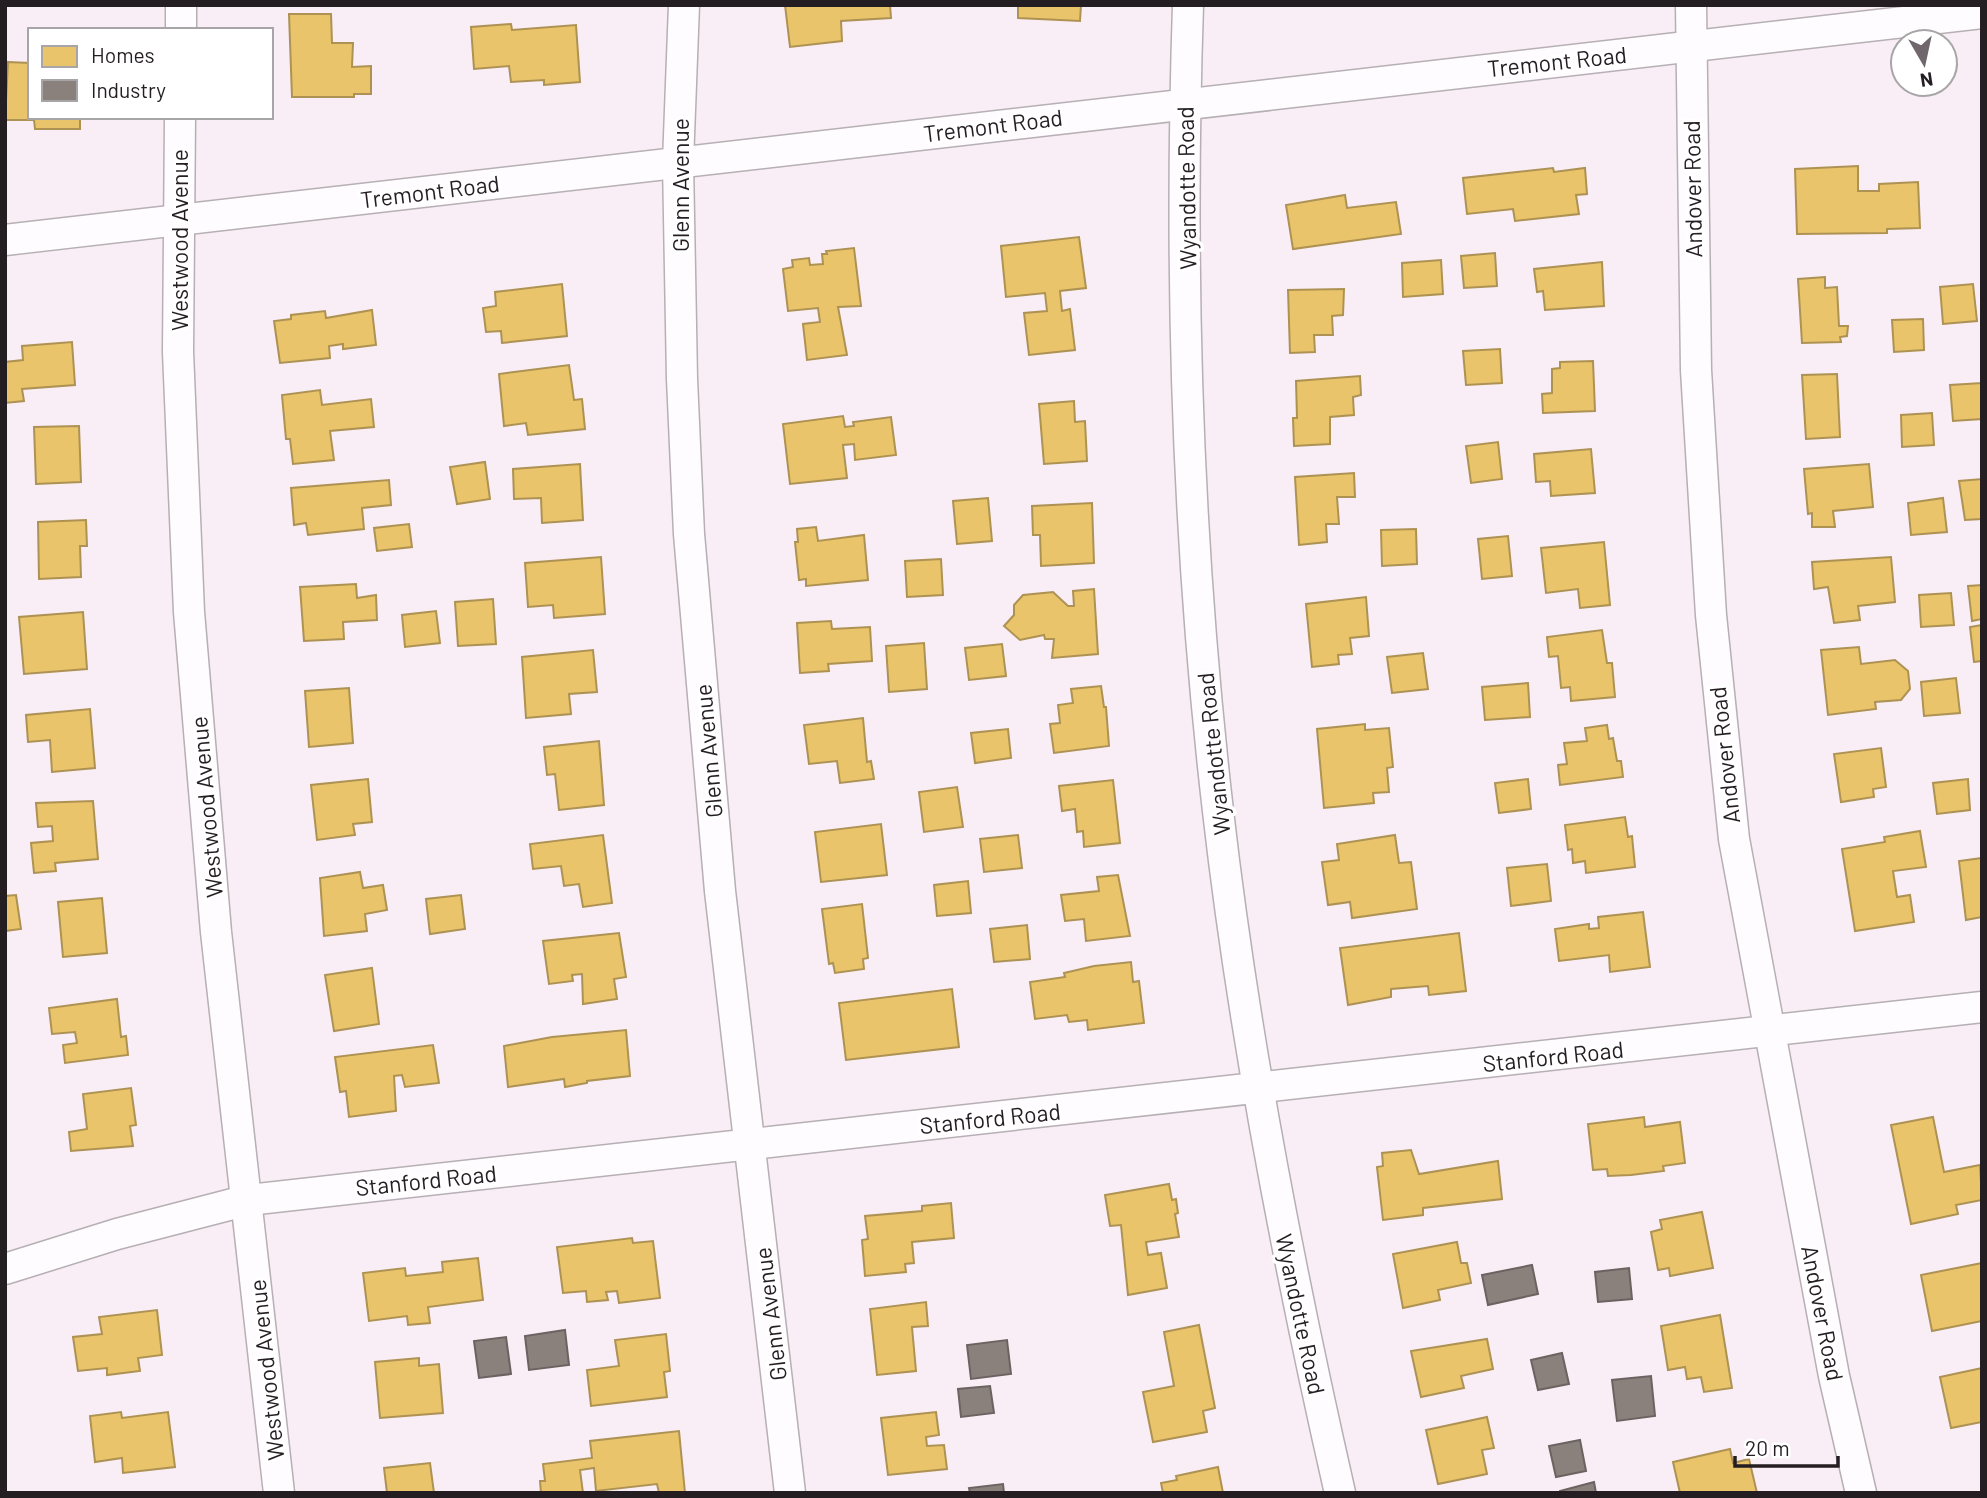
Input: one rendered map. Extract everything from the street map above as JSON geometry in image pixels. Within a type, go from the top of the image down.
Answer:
[{"type":"street","points":[[181,5],[181,28]]},
{"type":"street","name":"Glenn Avenue","points":[[684,5],[678,162],[682,379],[689,534],[720,891],[790,1493]]},
{"type":"street","name":"Wyandotte Road","points":[[1188,5],[1184,103],[1190,436],[1201,640],[1218,813],[1294,1290],[1340,1493]]},
{"type":"street","name":"Andover Road","points":[[1691,5],[1689,46],[1696,370],[1712,628],[1734,839],[1834,1376],[1861,1493]]},
{"type":"street","name":"Tremont Road","points":[[5,240],[1982,13]]},
{"type":"street","name":"Westwood Avenue","points":[[180,119],[178,352],[189,612],[216,932],[279,1493]]},
{"type":"street","name":"Stanford Road","points":[[5,1269],[117,1234],[248,1200],[1982,1007]]},
{"type":"building: Homes","points":[[785,5],[890,5],[891,18],[841,21],[842,41],[790,47]]},
{"type":"building: Homes","points":[[1004,5],[1081,5],[1080,21],[1018,18],[1018,6]]},
{"type":"building: Homes","points":[[289,14],[331,14],[332,43],[353,43],[352,67],[371,66],[371,94],[354,94],[354,97],[292,97]]},
{"type":"building: Homes","points":[[511,24],[512,30],[576,25],[580,82],[544,85],[544,80],[511,82],[509,66],[474,69],[471,27]]},
{"type":"building: Homes","points":[[8,62],[28,63],[28,119],[80,119],[80,129],[35,129],[34,120],[5,120]]},
{"type":"building: Homes","points":[[1858,166],[1858,191],[1879,191],[1879,184],[1918,182],[1920,228],[1887,229],[1887,233],[1797,234],[1795,169]]},
{"type":"building: Homes","points":[[1553,168],[1554,172],[1585,168],[1587,194],[1576,195],[1579,214],[1515,221],[1513,209],[1467,214],[1463,178]]},
{"type":"building: Homes","points":[[1345,195],[1347,208],[1396,202],[1401,234],[1293,249],[1286,205]]},
{"type":"building: Homes","points":[[1079,237],[1086,288],[1060,291],[1062,311],[1070,309],[1075,350],[1029,355],[1024,313],[1047,311],[1045,293],[1006,297],[1001,246]]},
{"type":"building: Homes","points":[[854,248],[861,306],[838,307],[847,355],[807,360],[803,324],[820,322],[818,308],[788,311],[783,269],[793,267],[792,260],[809,258],[810,265],[823,264],[822,254],[827,254],[826,251]]},
{"type":"building: Homes","points":[[1495,253],[1497,286],[1464,288],[1461,256]]},
{"type":"building: Homes","points":[[1441,260],[1443,294],[1403,297],[1402,263]]},
{"type":"building: Homes","points":[[1602,262],[1604,306],[1545,310],[1543,291],[1537,292],[1534,269]]},
{"type":"building: Homes","points":[[1825,277],[1825,288],[1837,287],[1839,326],[1848,326],[1847,336],[1840,337],[1841,342],[1802,343],[1798,279]]},
{"type":"building: Homes","points":[[562,284],[567,336],[502,343],[501,331],[486,332],[483,308],[496,306],[495,292]]},
{"type":"building: Homes","points":[[1973,284],[1977,321],[1943,324],[1940,287]]},
{"type":"building: Homes","points":[[1344,289],[1343,315],[1332,316],[1333,335],[1314,335],[1315,352],[1290,353],[1288,290]]},
{"type":"building: Homes","points":[[372,310],[376,345],[343,349],[343,344],[329,346],[330,358],[280,363],[274,321],[291,319],[291,315],[325,311],[326,318]]},
{"type":"building: Homes","points":[[1923,319],[1924,350],[1894,352],[1892,320]]},
{"type":"building: Homes","points":[[72,342],[75,385],[22,389],[24,401],[5,403],[5,362],[23,360],[22,346]]},
{"type":"building: Homes","points":[[1500,349],[1502,383],[1466,385],[1463,351]]},
{"type":"building: Homes","points":[[1593,361],[1595,411],[1543,413],[1542,394],[1552,393],[1552,369],[1560,368],[1560,362]]},
{"type":"building: Homes","points":[[569,365],[574,400],[582,399],[585,429],[528,435],[526,423],[504,426],[499,374]]},
{"type":"building: Homes","points":[[1837,374],[1840,437],[1806,439],[1802,375]]},
{"type":"building: Homes","points":[[1360,376],[1361,395],[1353,397],[1354,415],[1330,417],[1330,444],[1294,446],[1293,418],[1297,418],[1296,381]]},
{"type":"building: Homes","points":[[1982,383],[1982,419],[1953,421],[1950,385]]},
{"type":"building: Homes","points":[[320,390],[322,405],[371,399],[374,427],[330,431],[334,460],[293,464],[290,439],[286,439],[282,395]]},
{"type":"building: Homes","points":[[1074,401],[1075,422],[1085,421],[1087,461],[1044,464],[1039,404]]},
{"type":"building: Homes","points":[[1932,413],[1934,445],[1902,447],[1901,415]]},
{"type":"building: Homes","points":[[843,416],[845,427],[854,426],[853,422],[891,417],[896,455],[855,460],[854,444],[843,445],[847,478],[790,484],[783,424]]},
{"type":"building: Homes","points":[[79,426],[81,482],[36,484],[34,427]]},
{"type":"building: Homes","points":[[1498,442],[1502,479],[1471,483],[1466,446]]},
{"type":"building: Homes","points":[[1591,449],[1595,493],[1551,496],[1550,481],[1536,482],[1534,454]]},
{"type":"building: Homes","points":[[485,462],[490,499],[457,504],[450,467]]},
{"type":"building: Homes","points":[[580,464],[583,520],[542,523],[541,498],[514,499],[513,469]]},
{"type":"building: Homes","points":[[1869,464],[1873,507],[1833,511],[1835,527],[1812,527],[1812,513],[1808,514],[1804,469]]},
{"type":"building: Homes","points":[[1354,473],[1355,497],[1337,497],[1339,524],[1326,524],[1327,542],[1299,545],[1295,477]]},
{"type":"building: Homes","points":[[1982,479],[1982,519],[1965,520],[1959,481]]},
{"type":"building: Homes","points":[[389,480],[391,505],[362,508],[364,529],[308,535],[306,523],[294,525],[291,488]]},
{"type":"building: Homes","points":[[988,498],[992,541],[957,544],[953,501]]},
{"type":"building: Homes","points":[[1943,498],[1947,532],[1911,535],[1908,503]]},
{"type":"building: Homes","points":[[1092,503],[1094,563],[1041,566],[1040,535],[1033,535],[1032,506]]},
{"type":"building: Homes","points":[[86,520],[87,546],[80,546],[81,577],[39,579],[38,522]]},
{"type":"building: Homes","points":[[409,524],[412,547],[377,551],[374,528]]},
{"type":"building: Homes","points":[[816,527],[818,541],[864,535],[868,580],[806,586],[806,579],[799,580],[795,542],[798,542],[797,529]]},
{"type":"building: Homes","points":[[1416,529],[1417,564],[1382,566],[1381,530]]},
{"type":"building: Homes","points":[[1508,536],[1512,576],[1482,579],[1478,539]]},
{"type":"building: Homes","points":[[1604,542],[1610,605],[1580,608],[1578,589],[1546,593],[1541,548]]},
{"type":"building: Homes","points":[[601,557],[605,614],[554,618],[553,605],[528,607],[525,563]]},
{"type":"building: Homes","points":[[1891,557],[1895,602],[1858,606],[1860,620],[1834,623],[1828,587],[1814,589],[1812,562]]},
{"type":"building: Homes","points":[[941,559],[943,595],[907,597],[905,561]]},
{"type":"building: Homes","points":[[356,584],[357,598],[376,595],[377,620],[343,622],[344,639],[304,641],[300,587]]},
{"type":"building: Homes","points":[[1982,585],[1982,619],[1972,621],[1968,586]]},
{"type":"building: Homes","points":[[1094,589],[1098,654],[1052,658],[1054,639],[1045,639],[1044,635],[1020,640],[1004,626],[1014,615],[1014,605],[1023,595],[1053,592],[1068,606],[1074,606],[1073,591]]},
{"type":"building: Homes","points":[[1951,593],[1954,625],[1921,627],[1919,595]]},
{"type":"building: Homes","points":[[1366,597],[1369,636],[1350,638],[1352,654],[1338,655],[1339,664],[1312,667],[1306,604]]},
{"type":"building: Homes","points":[[493,599],[496,644],[458,646],[455,602]]},
{"type":"building: Homes","points":[[436,611],[440,643],[405,647],[402,615]]},
{"type":"building: Homes","points":[[83,612],[87,669],[24,674],[19,617]]},
{"type":"building: Homes","points":[[831,621],[832,629],[870,627],[872,661],[828,664],[829,671],[800,673],[797,623]]},
{"type":"building: Homes","points":[[1982,625],[1982,661],[1974,662],[1970,627]]},
{"type":"building: Homes","points":[[1602,630],[1607,663],[1612,663],[1615,697],[1571,701],[1570,687],[1561,688],[1558,656],[1549,657],[1547,637]]},
{"type":"building: Homes","points":[[924,643],[927,689],[889,692],[886,646]]},
{"type":"building: Homes","points":[[1002,644],[1006,676],[969,680],[965,648]]},
{"type":"building: Homes","points":[[1859,647],[1861,664],[1895,660],[1908,671],[1910,689],[1901,700],[1875,702],[1876,709],[1828,715],[1821,650]]},
{"type":"building: Homes","points":[[593,650],[597,692],[569,694],[571,714],[526,718],[522,657]]},
{"type":"building: Homes","points":[[1423,653],[1428,689],[1392,693],[1387,657]]},
{"type":"building: Homes","points":[[1956,678],[1960,713],[1924,716],[1921,682]]},
{"type":"building: Homes","points":[[1528,683],[1530,717],[1485,720],[1482,687]]},
{"type":"building: Homes","points":[[1101,686],[1106,707],[1109,746],[1054,753],[1050,724],[1060,723],[1058,705],[1073,703],[1071,689]]},
{"type":"building: Homes","points":[[349,688],[353,743],[309,747],[305,691]]},
{"type":"building: Homes","points":[[90,709],[95,768],[52,772],[50,740],[28,742],[26,715]]},
{"type":"building: Homes","points":[[863,718],[867,762],[871,761],[874,779],[840,783],[837,761],[809,764],[804,725]]},
{"type":"building: Homes","points":[[1365,724],[1365,730],[1389,728],[1393,767],[1387,768],[1389,792],[1373,793],[1374,803],[1324,808],[1317,729]]},
{"type":"building: Homes","points":[[1607,725],[1609,739],[1613,738],[1617,761],[1621,761],[1623,777],[1560,785],[1558,765],[1567,764],[1564,743],[1587,741],[1585,728]]},
{"type":"building: Homes","points":[[1008,729],[1011,758],[975,763],[971,733]]},
{"type":"building: Homes","points":[[599,741],[604,805],[559,810],[555,774],[547,775],[544,747]]},
{"type":"building: Homes","points":[[1881,748],[1886,787],[1873,789],[1874,797],[1841,802],[1834,754]]},
{"type":"building: Homes","points":[[368,779],[372,822],[353,824],[355,835],[317,840],[311,785]]},
{"type":"building: Homes","points":[[1528,779],[1531,809],[1499,813],[1495,783]]},
{"type":"building: Homes","points":[[1968,779],[1970,810],[1937,814],[1933,783]]},
{"type":"building: Homes","points":[[1113,780],[1120,843],[1084,847],[1083,831],[1077,832],[1075,809],[1062,811],[1059,786]]},
{"type":"building: Homes","points":[[957,787],[963,827],[924,832],[919,792]]},
{"type":"building: Homes","points":[[93,801],[98,859],[55,863],[56,871],[34,873],[31,843],[53,841],[52,826],[38,827],[36,803]]},
{"type":"building: Homes","points":[[1625,817],[1628,837],[1632,836],[1635,867],[1586,873],[1585,861],[1573,863],[1572,849],[1568,850],[1565,825]]},
{"type":"building: Homes","points":[[881,824],[887,875],[821,882],[815,832]]},
{"type":"building: Homes","points":[[1920,831],[1926,867],[1893,871],[1897,897],[1910,895],[1914,922],[1855,931],[1842,849],[1885,842],[1884,837]]},
{"type":"building: Homes","points":[[603,835],[612,903],[583,907],[579,884],[564,886],[561,866],[533,869],[530,844]]},
{"type":"building: Homes","points":[[1018,835],[1022,868],[984,872],[980,839]]},
{"type":"building: Homes","points":[[1395,835],[1399,863],[1411,862],[1417,909],[1352,918],[1350,902],[1328,905],[1322,862],[1339,860],[1337,844]]},
{"type":"building: Homes","points":[[1982,858],[1982,917],[1966,920],[1959,861]]},
{"type":"building: Homes","points":[[1547,864],[1551,901],[1511,906],[1507,868]]},
{"type":"building: Homes","points":[[360,872],[363,888],[383,885],[387,910],[365,914],[367,931],[324,936],[320,878]]},
{"type":"building: Homes","points":[[1118,875],[1130,936],[1086,941],[1084,919],[1065,921],[1061,895],[1099,891],[1097,877]]},
{"type":"building: Homes","points":[[968,881],[971,913],[937,916],[934,885]]},
{"type":"building: Homes","points":[[16,895],[21,929],[5,931],[5,896]]},
{"type":"building: Homes","points":[[461,895],[465,929],[430,934],[426,899]]},
{"type":"building: Homes","points":[[102,898],[107,953],[63,957],[58,902]]},
{"type":"building: Homes","points":[[862,904],[868,958],[863,959],[864,969],[835,973],[833,963],[829,964],[822,909]]},
{"type":"building: Homes","points":[[1643,912],[1650,967],[1610,972],[1609,955],[1559,961],[1555,929],[1589,924],[1589,929],[1599,928],[1598,917]]},
{"type":"building: Homes","points":[[1027,925],[1030,959],[994,962],[990,929]]},
{"type":"building: Homes","points":[[619,933],[626,977],[614,979],[617,999],[583,1004],[582,974],[572,975],[573,981],[549,984],[543,941]]},
{"type":"building: Homes","points":[[1459,933],[1466,991],[1429,995],[1428,986],[1391,989],[1391,997],[1348,1005],[1340,948]]},
{"type":"building: Homes","points":[[1131,962],[1133,982],[1139,981],[1144,1023],[1088,1030],[1087,1020],[1069,1022],[1067,1015],[1035,1019],[1030,982],[1065,977],[1064,973],[1094,966]]},
{"type":"building: Homes","points":[[372,968],[379,1024],[334,1031],[325,975]]},
{"type":"building: Homes","points":[[952,989],[959,1047],[846,1060],[839,1003]]},
{"type":"building: Homes","points":[[117,999],[121,1037],[126,1036],[128,1055],[65,1063],[63,1045],[77,1043],[75,1032],[52,1034],[49,1008]]},
{"type":"building: Homes","points":[[626,1030],[630,1076],[587,1081],[565,1087],[564,1079],[508,1087],[504,1046],[552,1037]]},
{"type":"building: Homes","points":[[433,1045],[439,1083],[405,1087],[402,1075],[394,1076],[396,1111],[349,1117],[346,1091],[340,1092],[335,1057]]},
{"type":"building: Homes","points":[[131,1088],[136,1125],[130,1126],[133,1146],[71,1151],[69,1132],[87,1129],[83,1094]]},
{"type":"building: Homes","points":[[1644,1117],[1645,1127],[1680,1122],[1685,1163],[1663,1166],[1664,1171],[1631,1175],[1608,1176],[1607,1169],[1593,1170],[1588,1124]]},
{"type":"building: Homes","points":[[1933,1117],[1944,1172],[1980,1165],[1982,1200],[1956,1205],[1958,1214],[1911,1224],[1891,1125]]},
{"type":"building: Homes","points":[[1411,1150],[1419,1174],[1498,1161],[1502,1199],[1423,1208],[1423,1215],[1383,1220],[1377,1167],[1383,1166],[1382,1153]]},
{"type":"building: Homes","points":[[1169,1184],[1172,1200],[1176,1199],[1178,1213],[1175,1214],[1179,1237],[1146,1242],[1148,1255],[1161,1253],[1167,1288],[1128,1295],[1121,1225],[1110,1226],[1105,1195]]},
{"type":"building: Homes","points":[[951,1203],[954,1238],[912,1242],[914,1263],[905,1264],[906,1272],[865,1276],[862,1240],[868,1239],[865,1216],[922,1211],[922,1206]]},
{"type":"building: Homes","points":[[1702,1212],[1713,1268],[1670,1276],[1669,1268],[1658,1270],[1651,1232],[1662,1229],[1660,1220]]},
{"type":"building: Homes","points":[[632,1238],[633,1243],[653,1241],[660,1298],[619,1303],[617,1291],[606,1292],[608,1300],[587,1302],[586,1291],[563,1293],[557,1247]]},
{"type":"building: Homes","points":[[1457,1242],[1461,1263],[1467,1263],[1471,1283],[1438,1290],[1440,1300],[1403,1308],[1393,1254]]},
{"type":"building: Homes","points":[[478,1258],[483,1300],[428,1307],[430,1323],[408,1325],[407,1316],[369,1321],[363,1273],[405,1268],[406,1276],[443,1272],[442,1262]]},
{"type":"building: Homes","points":[[1982,1263],[1982,1321],[1932,1331],[1921,1275]]},
{"type":"building: Homes","points":[[926,1302],[928,1326],[912,1327],[916,1371],[877,1375],[870,1309]]},
{"type":"building: Homes","points":[[157,1310],[162,1355],[138,1358],[140,1371],[107,1375],[107,1368],[78,1371],[73,1337],[102,1334],[99,1317]]},
{"type":"building: Homes","points":[[1720,1315],[1732,1388],[1704,1392],[1701,1377],[1687,1379],[1685,1367],[1668,1370],[1661,1326]]},
{"type":"building: Homes","points":[[1199,1325],[1215,1408],[1203,1411],[1207,1432],[1153,1442],[1143,1392],[1174,1386],[1164,1332]]},
{"type":"building: Homes","points":[[666,1334],[670,1371],[664,1372],[667,1397],[591,1406],[587,1370],[619,1366],[615,1340]]},
{"type":"building: Homes","points":[[1487,1339],[1493,1369],[1461,1376],[1464,1388],[1421,1397],[1411,1351]]},
{"type":"building: Homes","points":[[419,1358],[419,1366],[439,1364],[443,1413],[380,1418],[375,1362]]},
{"type":"building: Homes","points":[[1982,1368],[1982,1422],[1951,1428],[1940,1377]]},
{"type":"building: Homes","points":[[121,1412],[122,1418],[168,1412],[175,1467],[123,1473],[122,1458],[95,1462],[90,1416]]},
{"type":"building: Homes","points":[[936,1412],[939,1435],[926,1437],[927,1446],[944,1445],[947,1469],[888,1475],[881,1418]]},
{"type":"building: Homes","points":[[1487,1417],[1494,1448],[1482,1450],[1487,1474],[1438,1484],[1426,1430]]},
{"type":"building: Homes","points":[[679,1431],[685,1493],[659,1493],[657,1484],[596,1491],[594,1468],[580,1470],[583,1493],[541,1493],[540,1481],[545,1481],[543,1464],[592,1458],[590,1441]]},
{"type":"building: Homes","points":[[1730,1449],[1733,1463],[1749,1459],[1757,1493],[1680,1493],[1673,1462]]},
{"type":"building: Homes","points":[[430,1463],[434,1493],[387,1493],[384,1468]]},
{"type":"building: Homes","points":[[1218,1467],[1223,1493],[1163,1493],[1161,1483],[1177,1480],[1176,1476]]},
{"type":"building: Industry","points":[[1532,1265],[1538,1294],[1488,1305],[1482,1275]]},
{"type":"building: Industry","points":[[1629,1268],[1632,1299],[1598,1302],[1595,1272]]},
{"type":"building: Industry","points":[[565,1330],[569,1365],[529,1370],[525,1336]]},
{"type":"building: Industry","points":[[506,1337],[511,1374],[479,1378],[474,1341]]},
{"type":"building: Industry","points":[[1007,1340],[1011,1374],[971,1379],[967,1345]]},
{"type":"building: Industry","points":[[1562,1353],[1569,1384],[1538,1390],[1531,1360]]},
{"type":"building: Industry","points":[[1651,1376],[1655,1416],[1617,1421],[1612,1380]]},
{"type":"building: Industry","points":[[990,1386],[994,1413],[961,1417],[958,1389]]},
{"type":"building: Industry","points":[[1580,1440],[1586,1471],[1556,1477],[1549,1446]]},
{"type":"building: Industry","points":[[1594,1482],[1596,1493],[1560,1493],[1560,1491]]},
{"type":"building: Industry","points":[[1003,1484],[1004,1493],[970,1493],[969,1488]]}]
